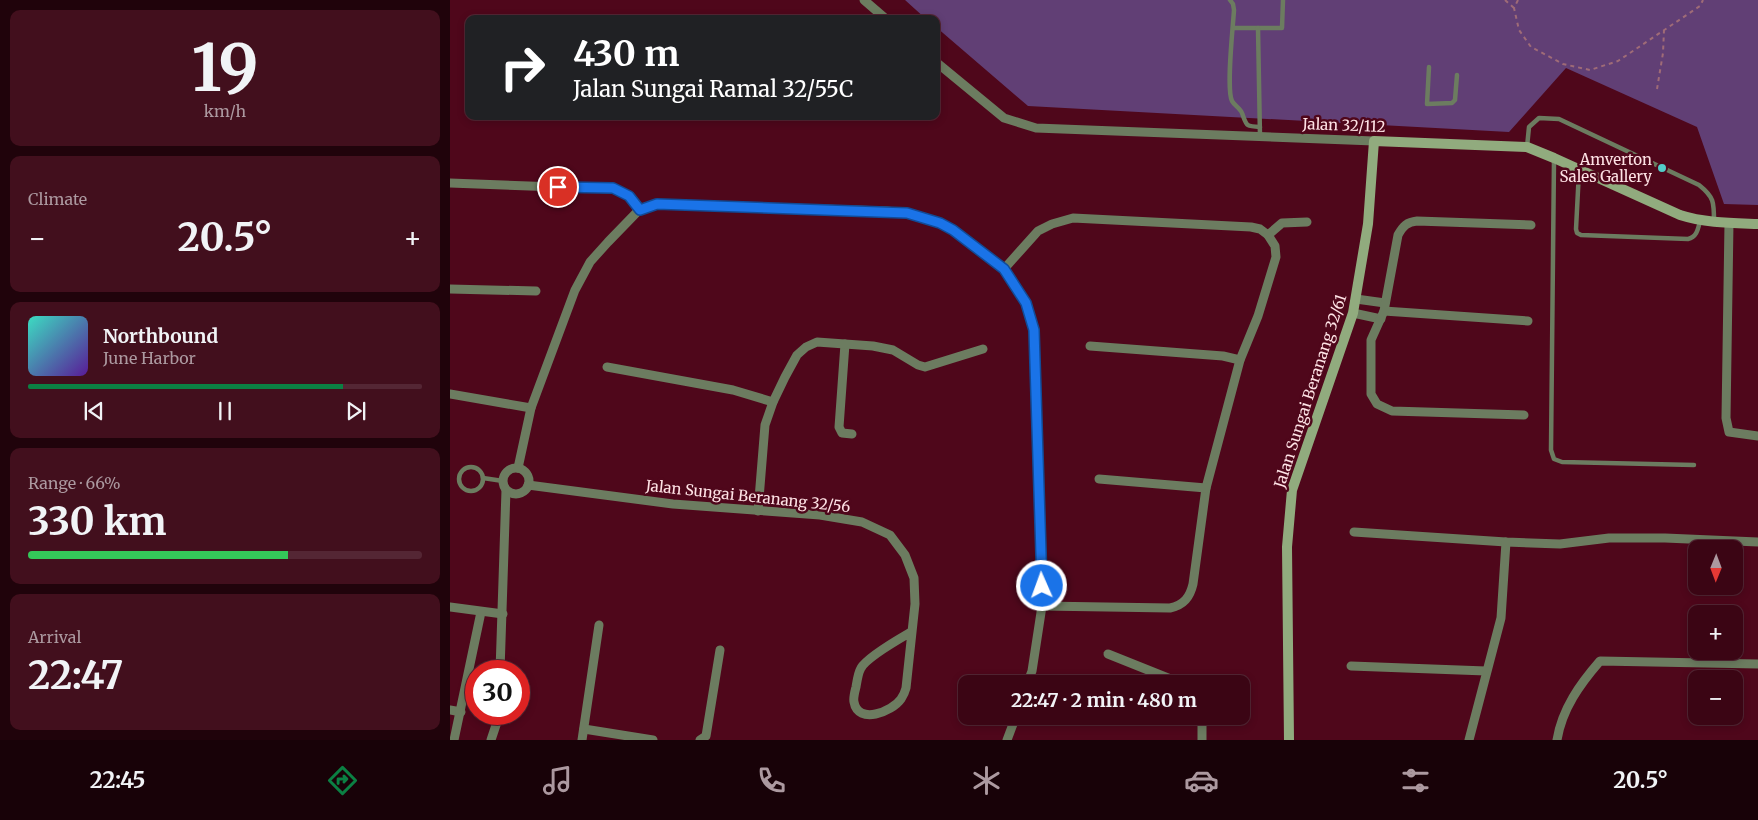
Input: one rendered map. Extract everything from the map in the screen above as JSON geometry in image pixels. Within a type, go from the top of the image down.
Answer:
[{"type":"street","points":[[864,0],[881,15]]},
{"type":"street","name":"Jalan 32/112","points":[[940,65],[1004,118],[1036,128],[1527,147],[1680,215],[1701,220],[1758,224]]},
{"type":"street","name":"Jalan Sungai Beranang 32/61","points":[[1290,740],[1287,547],[1292,490],[1353,313],[1368,224],[1374,142]]},
{"type":"street","points":[[450,183],[613,188],[629,196],[640,210]]},
{"type":"street","points":[[518,468],[531,408],[575,290],[590,262],[640,210],[657,204],[907,213],[940,223],[953,230],[1004,269],[1026,303],[1034,330],[1042,606],[1031,675]]},
{"type":"street","points":[[1004,269],[1038,231],[1052,224],[1073,218],[1251,226],[1260,229],[1268,235],[1275,246],[1276,257],[1258,316],[1240,360],[1206,488],[1193,584],[1187,600],[1179,606],[1170,608],[1042,606]]},
{"type":"street","points":[[1268,235],[1282,223],[1307,222]]},
{"type":"street","points":[[1524,415],[1392,411],[1377,404],[1371,394],[1371,340],[1383,311],[1398,235],[1408,222],[1531,225]]},
{"type":"street","points":[[1729,223],[1726,418],[1729,432],[1758,436]]},
{"type":"street","points":[[450,289],[536,291]]},
{"type":"street","points":[[1356,299],[1383,311]]},
{"type":"street","points":[[1353,313],[1383,311],[1528,321]]},
{"type":"street","points":[[758,512],[765,425],[773,402],[797,355],[806,347],[817,342],[873,346],[893,350],[918,365],[925,367],[983,349]]},
{"type":"street","points":[[845,344],[839,427],[842,433],[852,434]]},
{"type":"street","points":[[1090,346],[1224,356],[1240,360]]},
{"type":"street","points":[[607,367],[734,390],[773,402]]},
{"type":"street","points":[[450,394],[531,408]]},
{"type":"street","points":[[501,660],[506,490],[503,480],[506,472],[514,468],[522,470],[528,476],[528,485],[522,492],[506,490]]},
{"type":"street","points":[[1099,479],[1206,488]]},
{"type":"street","name":"Jalan Sungai Beranang 32/56","points":[[528,485],[673,504],[758,512],[820,515],[862,522],[890,536],[905,555],[914,578],[915,604],[906,688],[901,699],[882,713],[870,715],[859,712],[854,703],[854,692],[861,668],[878,652],[911,632]]},
{"type":"street","points":[[1354,532],[1560,544],[1609,538],[1665,538],[1758,542]]},
{"type":"street","points":[[1469,740],[1501,618],[1506,542]]},
{"type":"street","points":[[450,607],[503,614]]},
{"type":"street","points":[[454,740],[481,612]]},
{"type":"street","points":[[582,740],[599,625]]},
{"type":"street","points":[[700,740],[706,736],[720,650]]},
{"type":"street","points":[[1108,654],[1160,675]]},
{"type":"street","points":[[1557,740],[1567,708],[1583,682],[1600,661],[1758,664]]},
{"type":"street","points":[[1351,666],[1486,671]]},
{"type":"street","points":[[450,710],[461,712]]},
{"type":"street","points":[[492,740],[496,725]]},
{"type":"street","points":[[1007,740],[1013,725]]},
{"type":"street","points":[[1202,725],[1202,740]]},
{"type":"street","points":[[584,729],[653,740]]},
{"type":"lane","points":[[1230,0],[1234,10],[1230,87],[1232,100],[1242,112],[1244,123],[1248,126],[1260,127]]},
{"type":"lane","points":[[1233,28],[1282,28],[1283,0]]},
{"type":"lane","points":[[1258,28],[1260,137]]},
{"type":"lane","points":[[1429,67],[1427,104],[1452,103],[1455,100],[1456,75]]},
{"type":"lane","points":[[1527,147],[1529,127],[1539,118],[1559,119],[1699,184],[1709,193],[1714,204],[1714,221]]},
{"type":"lane","points":[[1554,158],[1551,450],[1554,459],[1562,462],[1694,465]]},
{"type":"lane","points":[[1580,169],[1576,229],[1577,233],[1581,235],[1688,239],[1693,238],[1696,234],[1701,220]]},
{"type":"lane","points":[[470,466],[477,468],[483,478],[483,483],[474,491],[468,491],[459,482],[461,470],[470,466]]},
{"type":"lane","points":[[483,478],[503,480]]},
{"type":"path","points":[[1505,0],[1514,8],[1519,30],[1531,47],[1562,64],[1590,70],[1618,60],[1700,6],[1704,0]]},
{"type":"path","points":[[1514,8],[1518,0]]},
{"type":"path","points":[[1657,89],[1663,53],[1664,30]]},
{"type":"shaded area","points":[[905,0],[1758,0],[1758,205],[1724,204],[1697,127],[1566,68],[1509,132],[1028,106],[940,30],[940,15],[922,15]]},
{"type":"place","name":"Amverton Sales Gallery","points":[[1662,168]]},
{"type":"route","points":[[558,187],[613,188],[629,196],[640,210],[657,204],[907,213],[927,218],[953,230],[1004,269],[1026,303],[1034,330],[1042,586]]}]
